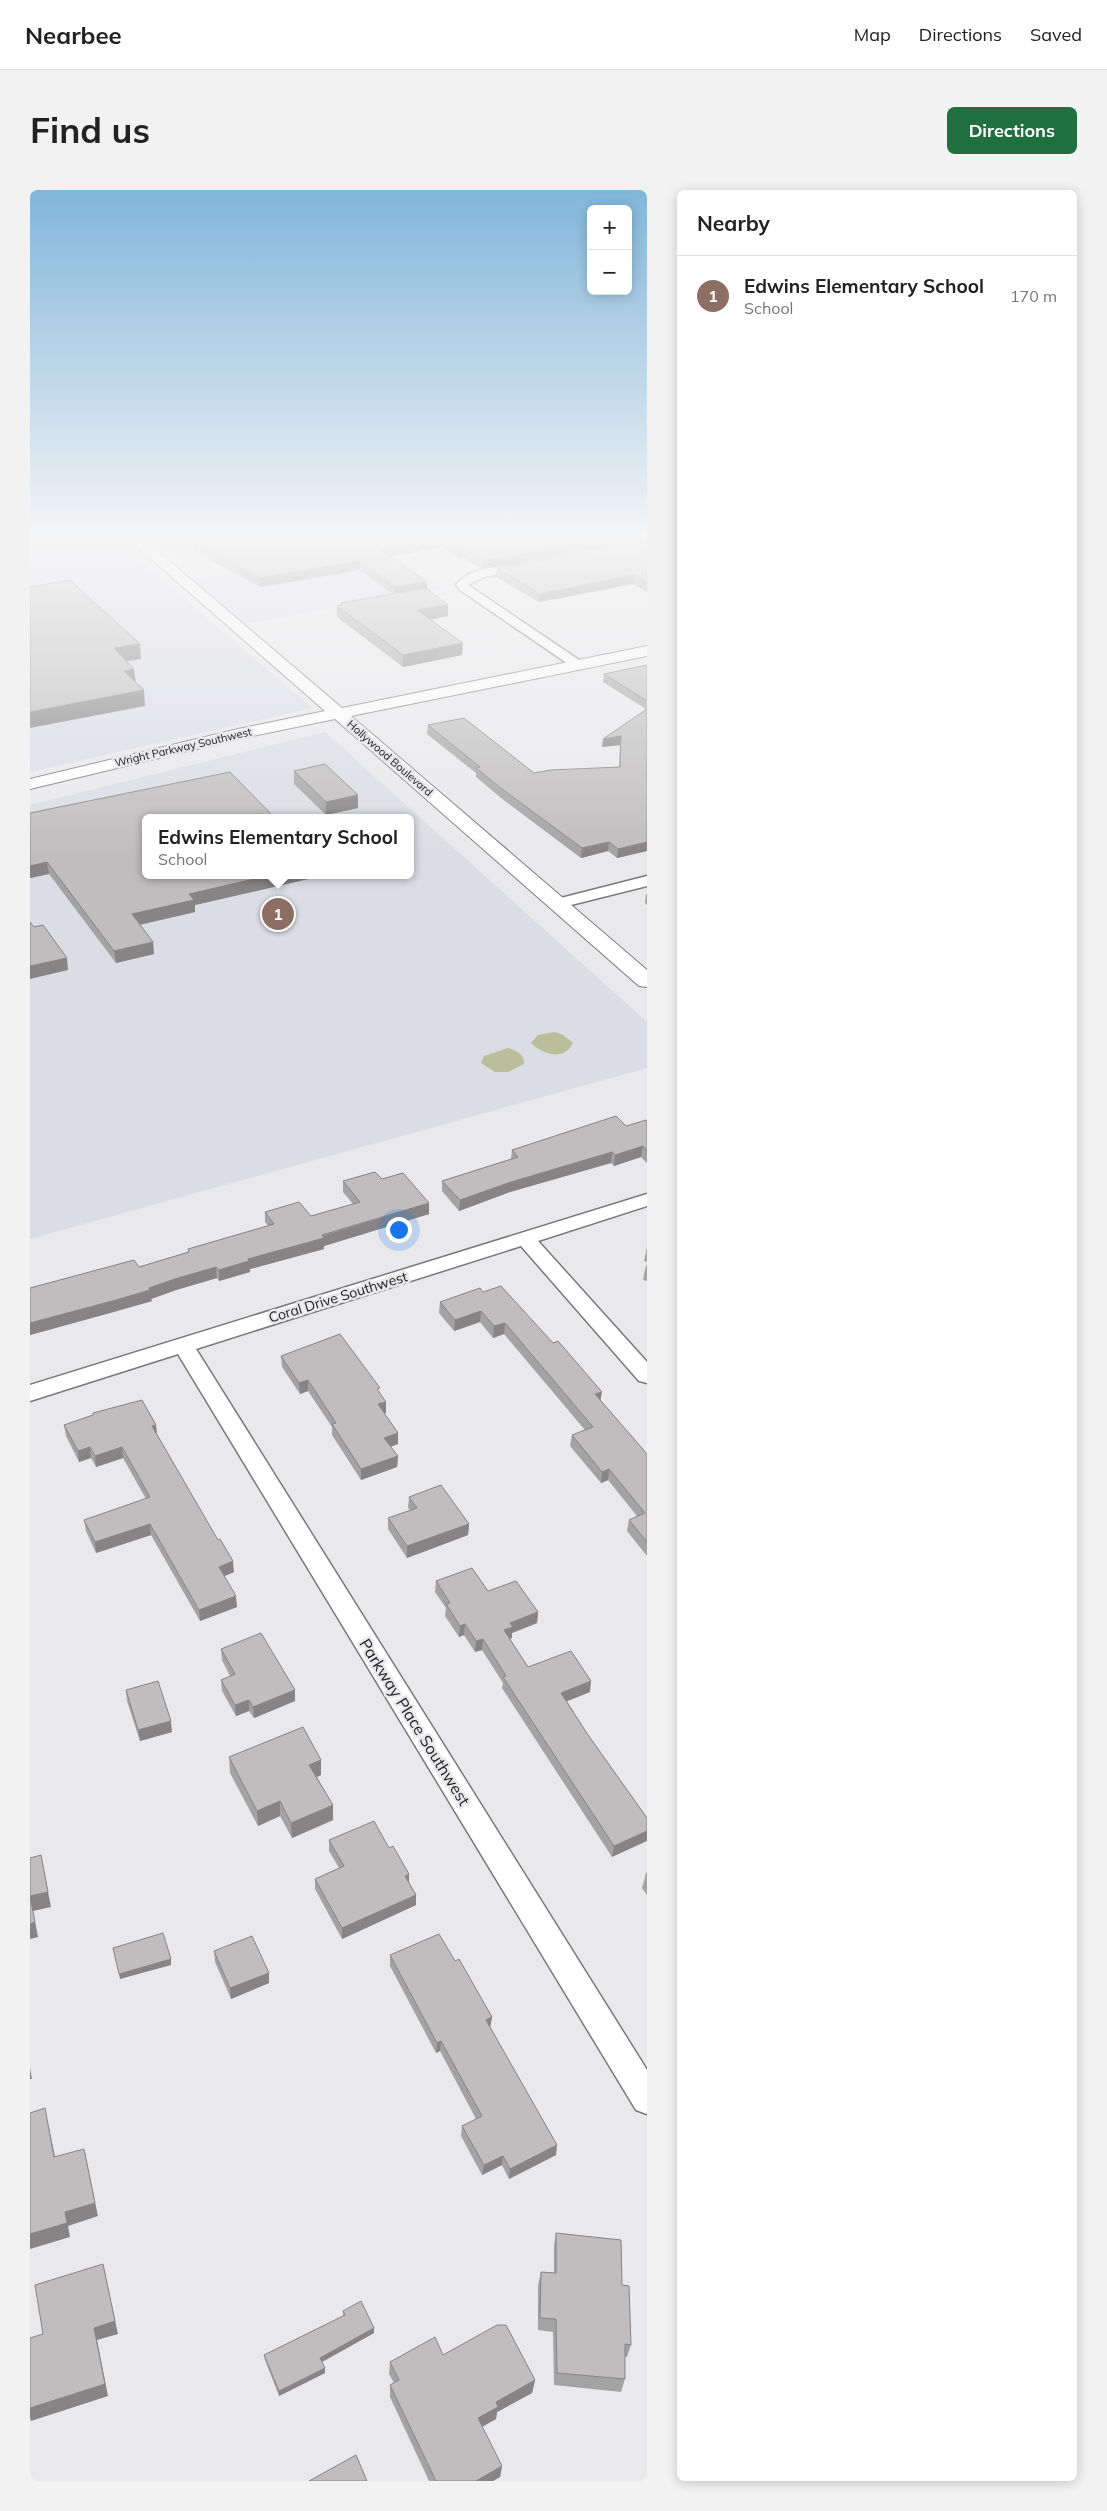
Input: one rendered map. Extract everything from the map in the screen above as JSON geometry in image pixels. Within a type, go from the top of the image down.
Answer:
[{"type":"street","name":"Hollywood Boulevard","points":[[256,643],[559,903],[647,982]]},
{"type":"street","points":[[545,643],[578,665]]},
{"type":"street","name":"Wright Parkway Southwest","points":[[30,784],[205,741],[647,651]]},
{"type":"street","points":[[559,903],[647,881]]},
{"type":"street","name":"Coral Drive Southwest","points":[[30,1393],[647,1200]]},
{"type":"street","points":[[525,1238],[647,1376]]},
{"type":"street","name":"Parkway Place Southwest","points":[[183,1345],[647,2099]]},
{"type":"shaded area","points":[[30,643],[236,643],[312,708],[30,772]]},
{"type":"shaded area","points":[[325,732],[647,1022],[647,1068],[30,1239],[30,805]]},
{"type":"green space","points":[[555,1032],[563,1035],[573,1043],[564,1053],[547,1053],[531,1043],[538,1035]]},
{"type":"green space","points":[[508,1048],[517,1051],[521,1055],[524,1064],[508,1072],[495,1072],[481,1063],[484,1056]]},
{"type":"building","points":[[30,643],[140,644],[114,648],[134,669],[124,671],[144,690],[30,712]]},
{"type":"building","points":[[387,643],[463,643],[403,655]]},
{"type":"building","points":[[647,665],[647,701],[604,674]]},
{"type":"building","points":[[647,709],[647,842],[618,849],[609,842],[582,848],[502,789],[476,768],[480,767],[428,725],[464,718],[534,773],[550,770],[620,767],[621,736],[603,739]]},
{"type":"building","points":[[325,764],[358,795],[326,802],[294,771]]},
{"type":"building","points":[[230,772],[271,814],[142,814],[142,879],[254,879],[189,894],[194,900],[132,914],[153,942],[114,951],[47,862],[30,866],[30,813]]},
{"type":"building","points":[[30,922],[34,927],[43,925],[67,958],[30,966]]},
{"type":"building","points":[[616,1116],[626,1126],[646,1120],[647,1151],[643,1146],[615,1155],[612,1152],[511,1182],[460,1200],[442,1181],[518,1157],[512,1150]]},
{"type":"building","points":[[375,1172],[382,1179],[403,1173],[429,1203],[322,1235],[324,1238],[248,1259],[249,1261],[219,1270],[216,1267],[149,1288],[150,1290],[30,1323],[30,1288],[134,1260],[139,1267],[189,1252],[188,1249],[274,1224],[265,1212],[299,1202],[311,1216],[360,1202],[343,1181]]},
{"type":"building","points":[[501,1286],[553,1343],[558,1341],[602,1392],[595,1394],[647,1454],[647,1542],[629,1520],[645,1513],[609,1469],[602,1472],[572,1435],[593,1427],[505,1323],[494,1326],[481,1311],[455,1320],[440,1302],[480,1288],[483,1292]]},
{"type":"building","points":[[340,1334],[380,1388],[377,1389],[386,1402],[378,1404],[398,1433],[384,1438],[398,1456],[361,1469],[332,1424],[336,1423],[308,1380],[299,1383],[281,1356]]},
{"type":"building","points":[[142,1400],[156,1425],[152,1426],[218,1540],[220,1539],[233,1561],[219,1567],[236,1596],[199,1610],[150,1524],[95,1542],[84,1520],[150,1497],[122,1447],[95,1456],[90,1447],[78,1451],[64,1425],[93,1415],[93,1413]]},
{"type":"building","points":[[441,1485],[469,1524],[407,1546],[388,1518],[417,1508],[409,1497]]},
{"type":"building","points":[[472,1568],[488,1591],[516,1581],[538,1612],[510,1623],[513,1627],[504,1630],[528,1667],[571,1651],[591,1681],[561,1693],[586,1732],[647,1818],[647,1831],[614,1846],[503,1677],[506,1676],[483,1639],[476,1641],[465,1624],[460,1626],[446,1604],[450,1603],[436,1581]]},
{"type":"building","points":[[261,1633],[295,1690],[253,1707],[249,1700],[235,1705],[221,1680],[235,1674],[221,1649]]},
{"type":"building","points":[[158,1681],[171,1721],[138,1730],[126,1690]]},
{"type":"building","points":[[303,1727],[321,1760],[309,1765],[333,1805],[291,1823],[280,1801],[257,1811],[229,1757]]},
{"type":"building","points":[[374,1821],[389,1848],[393,1846],[409,1874],[405,1876],[416,1895],[342,1928],[315,1879],[344,1866],[329,1840]]},
{"type":"building","points":[[41,1855],[48,1892],[30,1896],[30,1858]]},
{"type":"building","points":[[30,1896],[35,1922],[30,1924]]},
{"type":"building","points":[[163,1933],[171,1959],[119,1974],[113,1948]]},
{"type":"building","points":[[439,1934],[455,1961],[459,1959],[492,2017],[486,2020],[557,2145],[510,2169],[503,2156],[484,2165],[462,2126],[482,2116],[441,2041],[437,2043],[390,1955]]},
{"type":"building","points":[[252,1936],[269,1973],[230,1988],[214,1951]]},
{"type":"building","points":[[45,2108],[54,2157],[84,2149],[95,2203],[65,2212],[67,2223],[30,2234],[30,2113]]},
{"type":"building","points":[[556,2233],[621,2240],[622,2285],[629,2286],[631,2345],[625,2344],[625,2379],[557,2373],[556,2319],[540,2318],[541,2272],[556,2273]]},
{"type":"building","points":[[103,2264],[115,2321],[94,2328],[105,2384],[30,2408],[30,2338],[43,2334],[35,2285]]},
{"type":"building","points":[[361,2301],[374,2328],[320,2358],[325,2368],[279,2391],[264,2355],[345,2315],[343,2311]]},
{"type":"building","points":[[497,2325],[506,2325],[535,2380],[496,2402],[498,2407],[478,2418],[502,2466],[476,2481],[436,2481],[390,2385],[399,2380],[390,2362],[435,2337],[443,2355]]},
{"type":"building","points":[[356,2455],[367,2481],[309,2481]]},
{"type":"place","name":"Edwins Elementary School","points":[[278,914]]}]
